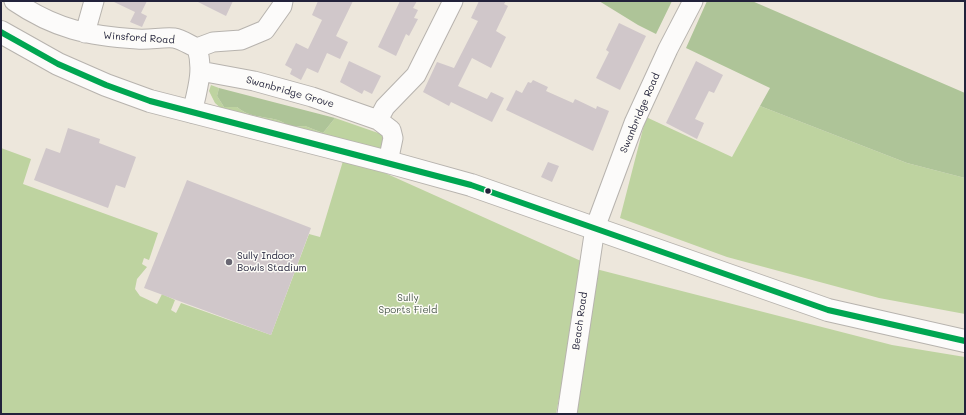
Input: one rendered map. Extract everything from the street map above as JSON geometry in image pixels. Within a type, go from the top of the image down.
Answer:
[{"type":"main road","points":[[1,32],[58,64],[106,86],[192,113],[388,162],[471,186],[828,310],[965,341]]},
{"type":"street","name":"Winsford Road","points":[[14,1],[32,14],[57,25],[85,33],[139,40],[175,38],[197,48]]},
{"type":"street","points":[[85,33],[94,1]]},
{"type":"street","points":[[192,113],[200,71],[200,59],[197,48],[213,42],[241,40],[265,30],[282,6],[283,1]]},
{"type":"street","points":[[378,120],[385,107],[416,76],[453,1]]},
{"type":"street","name":"Swanbridge Road","points":[[595,228],[634,123],[668,48],[693,1]]},
{"type":"street","name":"Swanbridge Grove","points":[[200,71],[254,81],[312,97],[378,120],[391,130],[393,138],[388,162]]},
{"type":"street","name":"Beach Road","points":[[567,414],[587,271],[595,228]]},
{"type":"green space","points":[[599,1],[672,1],[656,34],[638,25]]},
{"type":"green space","points":[[707,1],[752,1],[965,93],[965,178],[907,163],[760,106],[770,88],[686,48]]},
{"type":"green space","points":[[211,85],[219,88],[217,96],[224,107],[237,107],[250,114],[278,120],[289,127],[305,126],[323,133],[335,118],[384,135],[384,146],[377,150],[369,149],[225,112],[215,103],[209,91]]},
{"type":"green space","points":[[219,88],[335,118],[323,133],[305,126],[289,127],[278,120],[250,114],[237,107],[224,107],[217,96]]},
{"type":"green space","points":[[760,106],[907,163],[965,178],[965,314],[879,298],[727,257],[620,218],[646,117],[732,157]]},
{"type":"green space","name":"Sully Sports Field","points":[[1,148],[31,159],[23,184],[158,233],[149,260],[144,258],[142,264],[147,267],[137,279],[135,289],[140,296],[157,304],[162,294],[175,300],[171,310],[176,313],[181,303],[271,335],[309,234],[320,237],[343,161],[385,173],[581,261],[570,341],[556,414],[1,414]]},
{"type":"green space","points":[[596,269],[892,345],[965,357],[965,414],[576,414]]},
{"type":"building","points":[[112,1],[147,1],[141,13],[147,16],[142,27],[130,22],[135,12]]},
{"type":"building","points":[[196,1],[233,1],[226,16]]},
{"type":"building","points":[[318,1],[353,1],[336,36],[348,42],[340,59],[327,53],[318,73],[307,68],[301,80],[290,74],[292,69],[285,65],[296,43],[308,49],[322,20],[312,15]]},
{"type":"building","points":[[400,1],[417,1],[413,8],[418,10],[414,18],[418,19],[409,36],[406,34],[396,56],[378,47]]},
{"type":"building","points":[[479,1],[506,1],[504,4],[508,6],[496,31],[506,37],[491,68],[472,58],[458,86],[487,99],[491,92],[504,98],[492,122],[451,102],[449,106],[423,92],[437,62],[454,68],[478,21],[471,18]]},
{"type":"building","points":[[619,23],[646,36],[620,90],[596,78],[609,52],[606,50]]},
{"type":"building","points":[[349,61],[381,76],[372,94],[364,90],[362,94],[340,82]]},
{"type":"building","points":[[696,61],[723,75],[714,93],[709,91],[695,119],[704,123],[697,139],[666,123]]},
{"type":"building","points":[[533,80],[548,87],[546,91],[573,103],[575,99],[596,109],[597,106],[609,111],[593,151],[506,110],[516,90],[522,93],[528,82],[531,83]]},
{"type":"building","points":[[68,128],[100,139],[99,143],[136,157],[125,188],[116,185],[108,208],[34,180],[46,148],[60,153]]},
{"type":"building","points":[[548,162],[559,166],[552,182],[541,177]]},
{"type":"building","points":[[187,180],[311,228],[271,335],[144,288]]},
{"type":"transit line","points":[[1,32],[58,64],[106,85],[150,101],[471,185],[828,310],[965,341]]},
{"type":"place","name":"Sully Indoor Bowls Stadium","points":[[229,262]]}]
